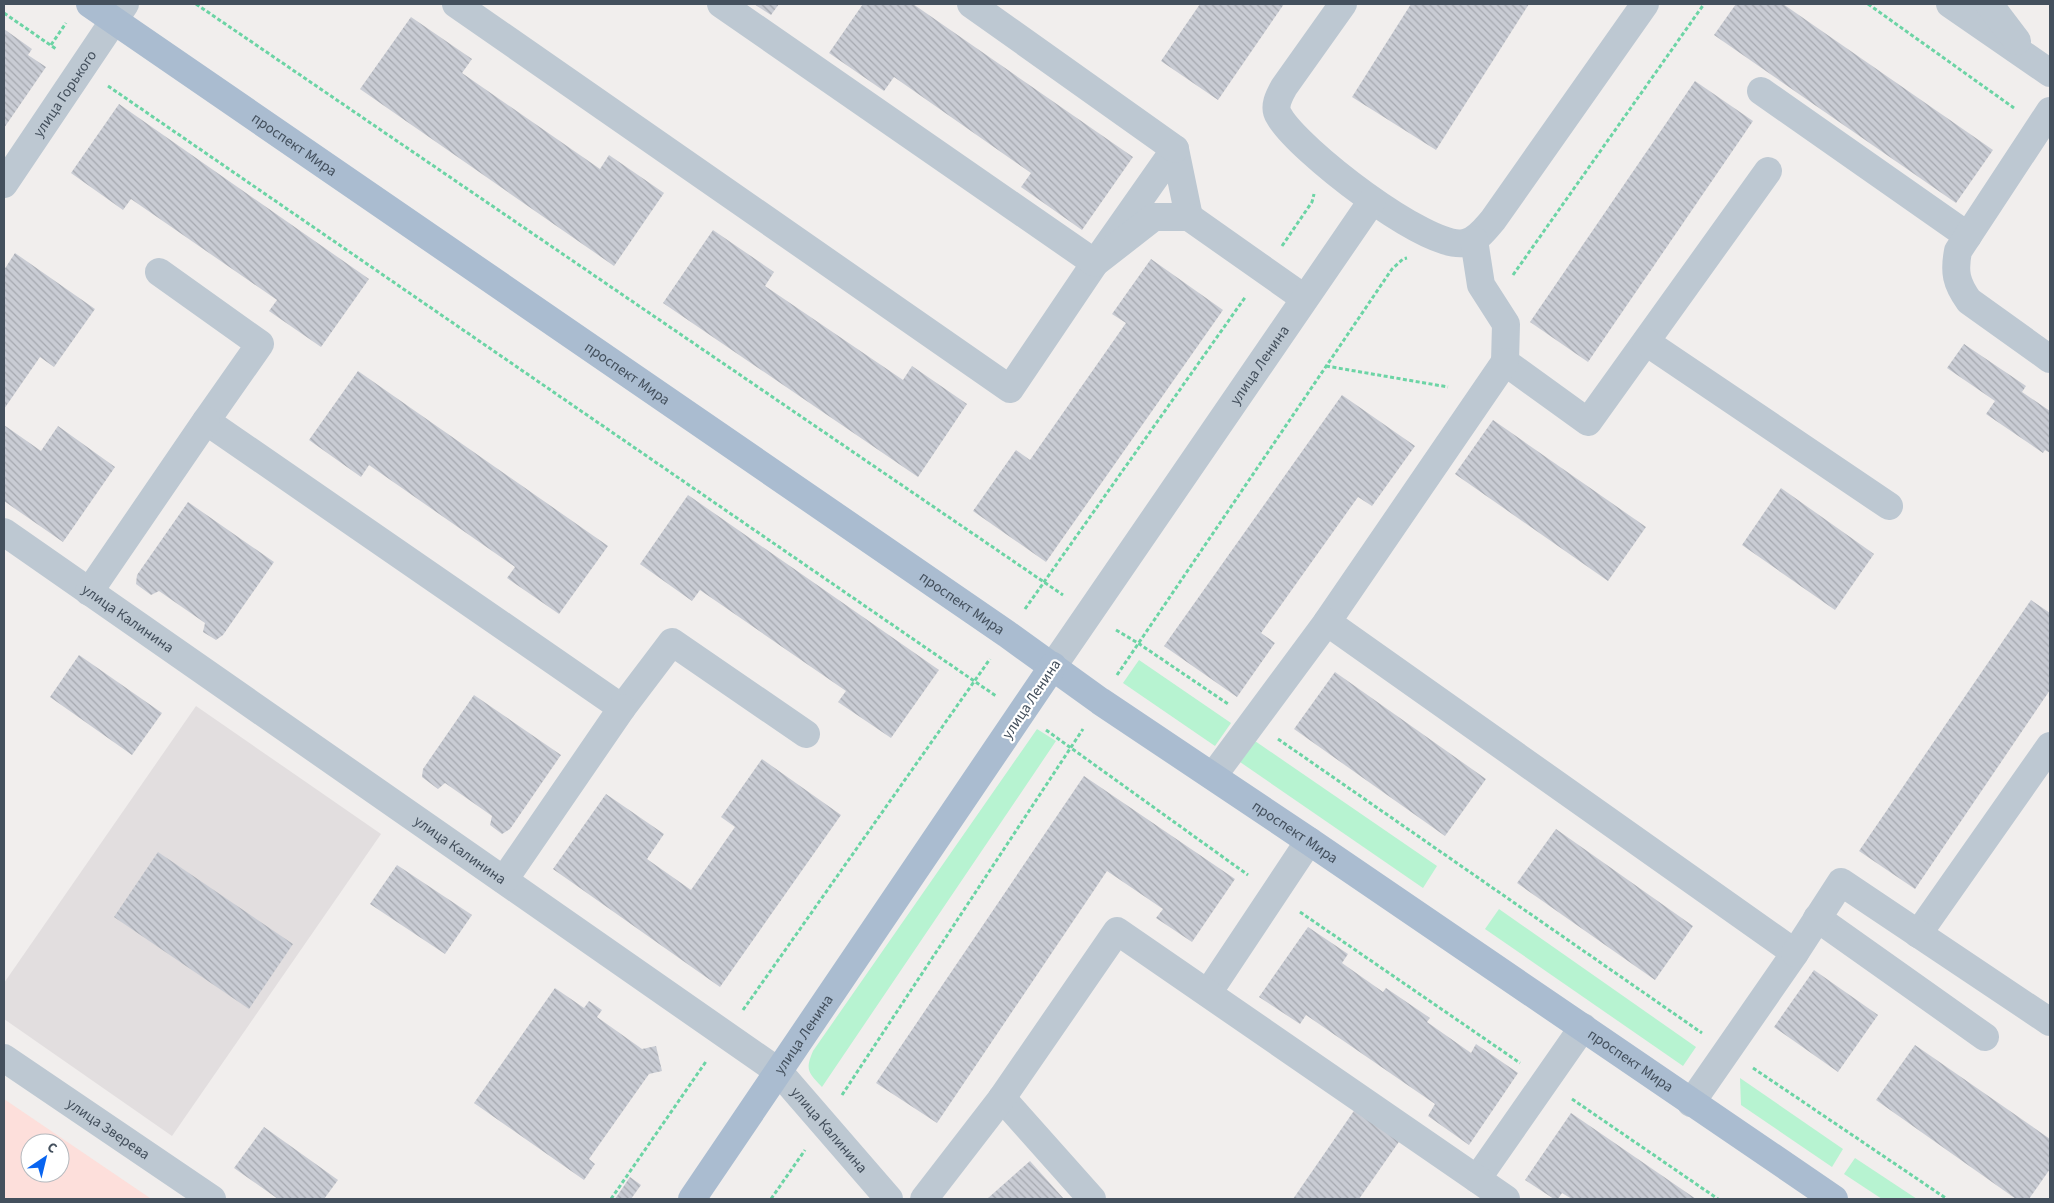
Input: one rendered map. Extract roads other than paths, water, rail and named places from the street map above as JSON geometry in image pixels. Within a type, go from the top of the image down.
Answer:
[{"type":"main road","name":"проспект Мира","points":[[90,4],[119,12],[1053,666],[1100,701],[1834,1199]]},
{"type":"main road","name":"улица Ленина","points":[[692,1199],[1053,666]]},
{"type":"street","points":[[456,4],[1010,389],[1094,263],[1175,148]]},
{"type":"street","points":[[721,4],[1094,263]]},
{"type":"street","points":[[971,4],[1175,148],[1189,217]]},
{"type":"street","points":[[1344,4],[1284,87],[1276,109],[1278,116],[1290,131],[1326,166],[1372,201],[1404,221],[1456,244],[1474,240],[1493,220],[1645,4]]},
{"type":"street","points":[[1950,4],[2040,66]]},
{"type":"street","points":[[1990,4],[2040,66]]},
{"type":"street","name":"улица Горького","points":[[4,184],[119,12]]},
{"type":"street","points":[[1761,91],[1968,236]]},
{"type":"street","points":[[2045,119],[1958,251],[1955,268],[1960,289],[1969,301],[2050,358]]},
{"type":"street","points":[[1506,362],[1588,422],[1768,171]]},
{"type":"street","name":"улица Ленина","points":[[1053,666],[1372,201]]},
{"type":"street","points":[[1094,263],[1154,217],[1189,217],[1304,298]]},
{"type":"street","points":[[1213,776],[1326,622],[1506,362],[1506,324],[1481,285],[1474,240]]},
{"type":"street","points":[[89,592],[260,344],[159,272]]},
{"type":"street","points":[[1646,342],[1889,506]]},
{"type":"street","points":[[206,421],[622,708]]},
{"type":"street","name":"улица Калинина","points":[[4,532],[779,1072],[890,1199]]},
{"type":"street","points":[[1326,622],[1795,953]]},
{"type":"street","points":[[504,880],[622,708],[672,642],[806,734]]},
{"type":"street","points":[[1918,934],[2050,746]]},
{"type":"street","points":[[1208,993],[1309,841]]},
{"type":"street","points":[[1691,1103],[1795,953],[1841,882],[2050,1022]]},
{"type":"street","points":[[1817,918],[1985,1038]]},
{"type":"street","points":[[924,1199],[1002,1098],[1117,931],[1506,1199]]},
{"type":"street","points":[[1477,1179],[1583,1027]]},
{"type":"street","name":"улица Зверева","points":[[4,1058],[212,1199]]},
{"type":"street","points":[[1002,1098],[1092,1199]]}]
